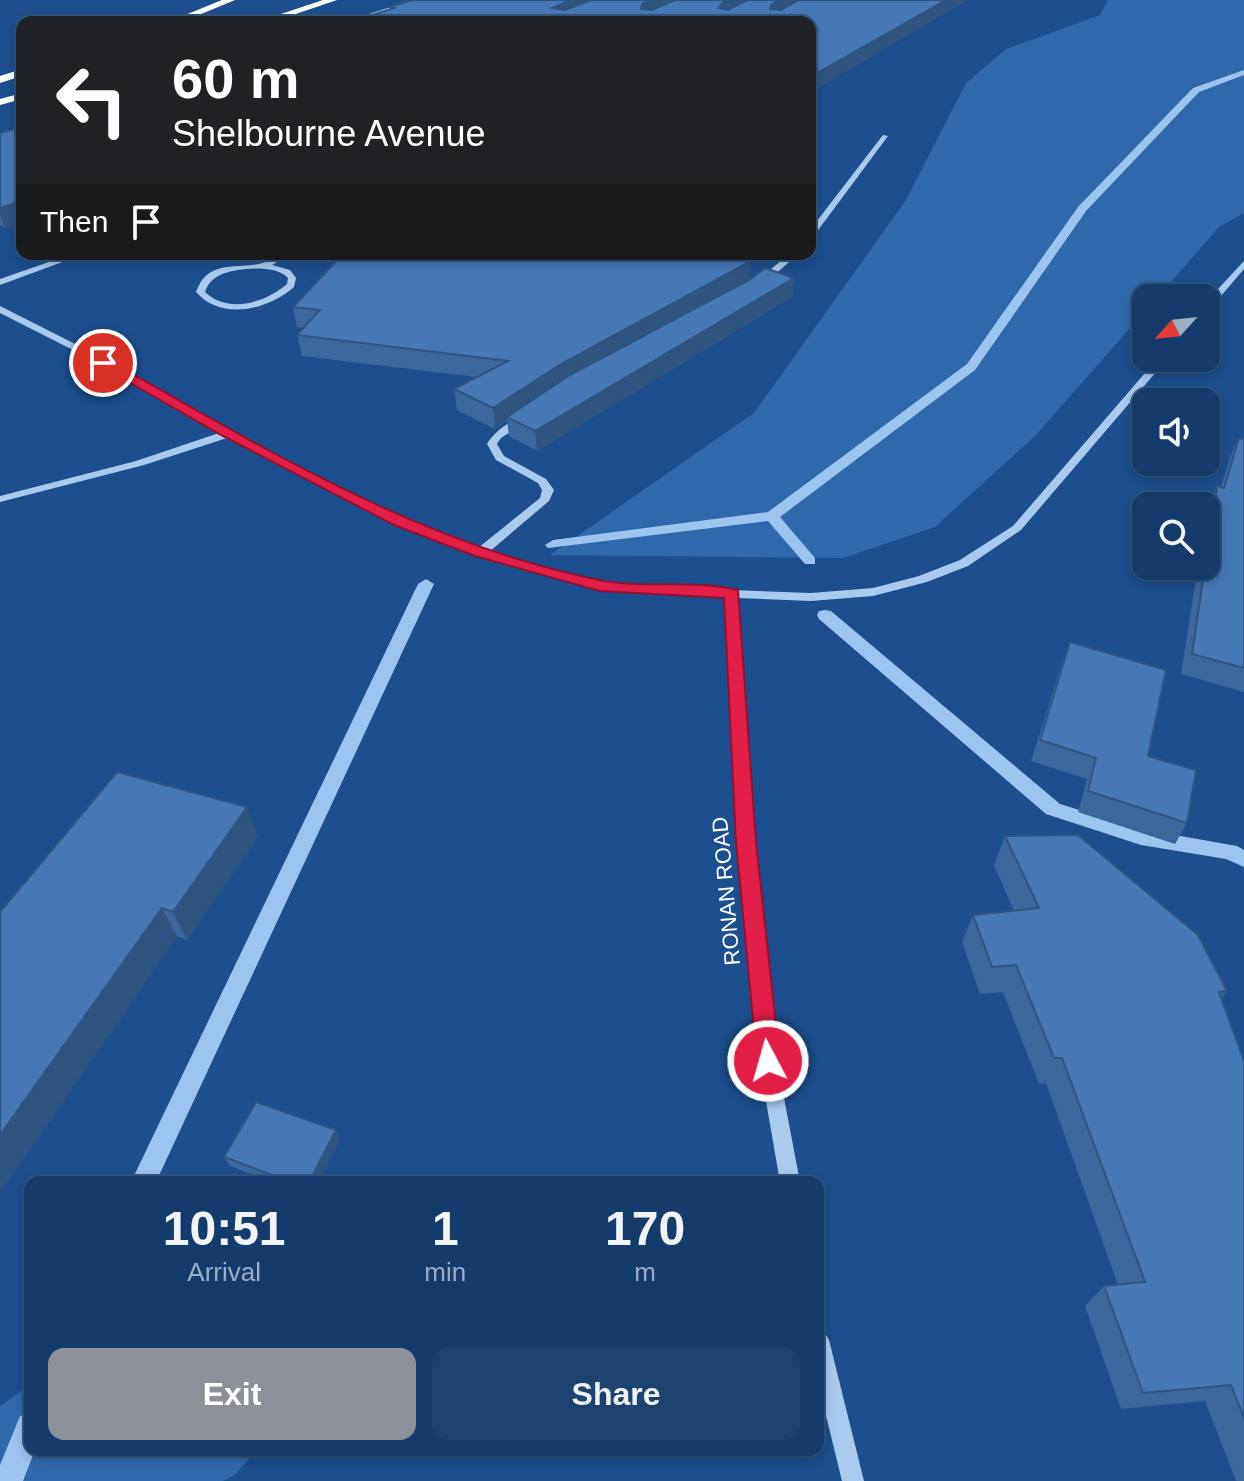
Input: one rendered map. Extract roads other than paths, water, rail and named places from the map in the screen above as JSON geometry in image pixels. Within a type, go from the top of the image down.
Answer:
[{"type":"highway","points":[[189,16],[230,0]]},
{"type":"highway","points":[[281,16],[332,0]]},
{"type":"street","points":[[367,16],[417,0]]},
{"type":"street","points":[[816,227],[885,136]]},
{"type":"street","points":[[0,282],[63,260]]},
{"type":"street","points":[[264,266],[287,272],[292,278],[291,285],[274,299],[227,306],[214,303],[200,292],[208,278],[219,272],[264,266],[276,260]]},
{"type":"street","points":[[755,286],[787,260]]},
{"type":"street","points":[[1220,292],[1244,264]]},
{"type":"street","points":[[0,309],[78,349],[228,434],[399,522],[480,553],[600,586],[732,594],[811,597],[873,592],[923,579],[964,563],[1017,528],[1151,372]]},
{"type":"street","points":[[480,553],[545,499],[548,490],[542,481],[500,458],[492,444],[497,436],[532,413]]},
{"type":"street","points":[[0,499],[140,463],[228,434]]},
{"type":"street","name":"RONAN ROAD","points":[[732,594],[746,842],[768,1061],[789,1176]]},
{"type":"street","points":[[824,1364],[853,1481]]},
{"type":"waterway","points":[[772,516],[971,367],[1082,209],[1196,90],[1244,72]]},
{"type":"waterway","points":[[553,545],[772,516]]},
{"type":"waterway","points":[[772,516],[810,561]]},
{"type":"waterway","points":[[146,1176],[426,584]]},
{"type":"waterway","points":[[825,615],[1053,809],[1141,837],[1230,852],[1244,859]]},
{"type":"waterway","points":[[8,1481],[24,1441]]}]
